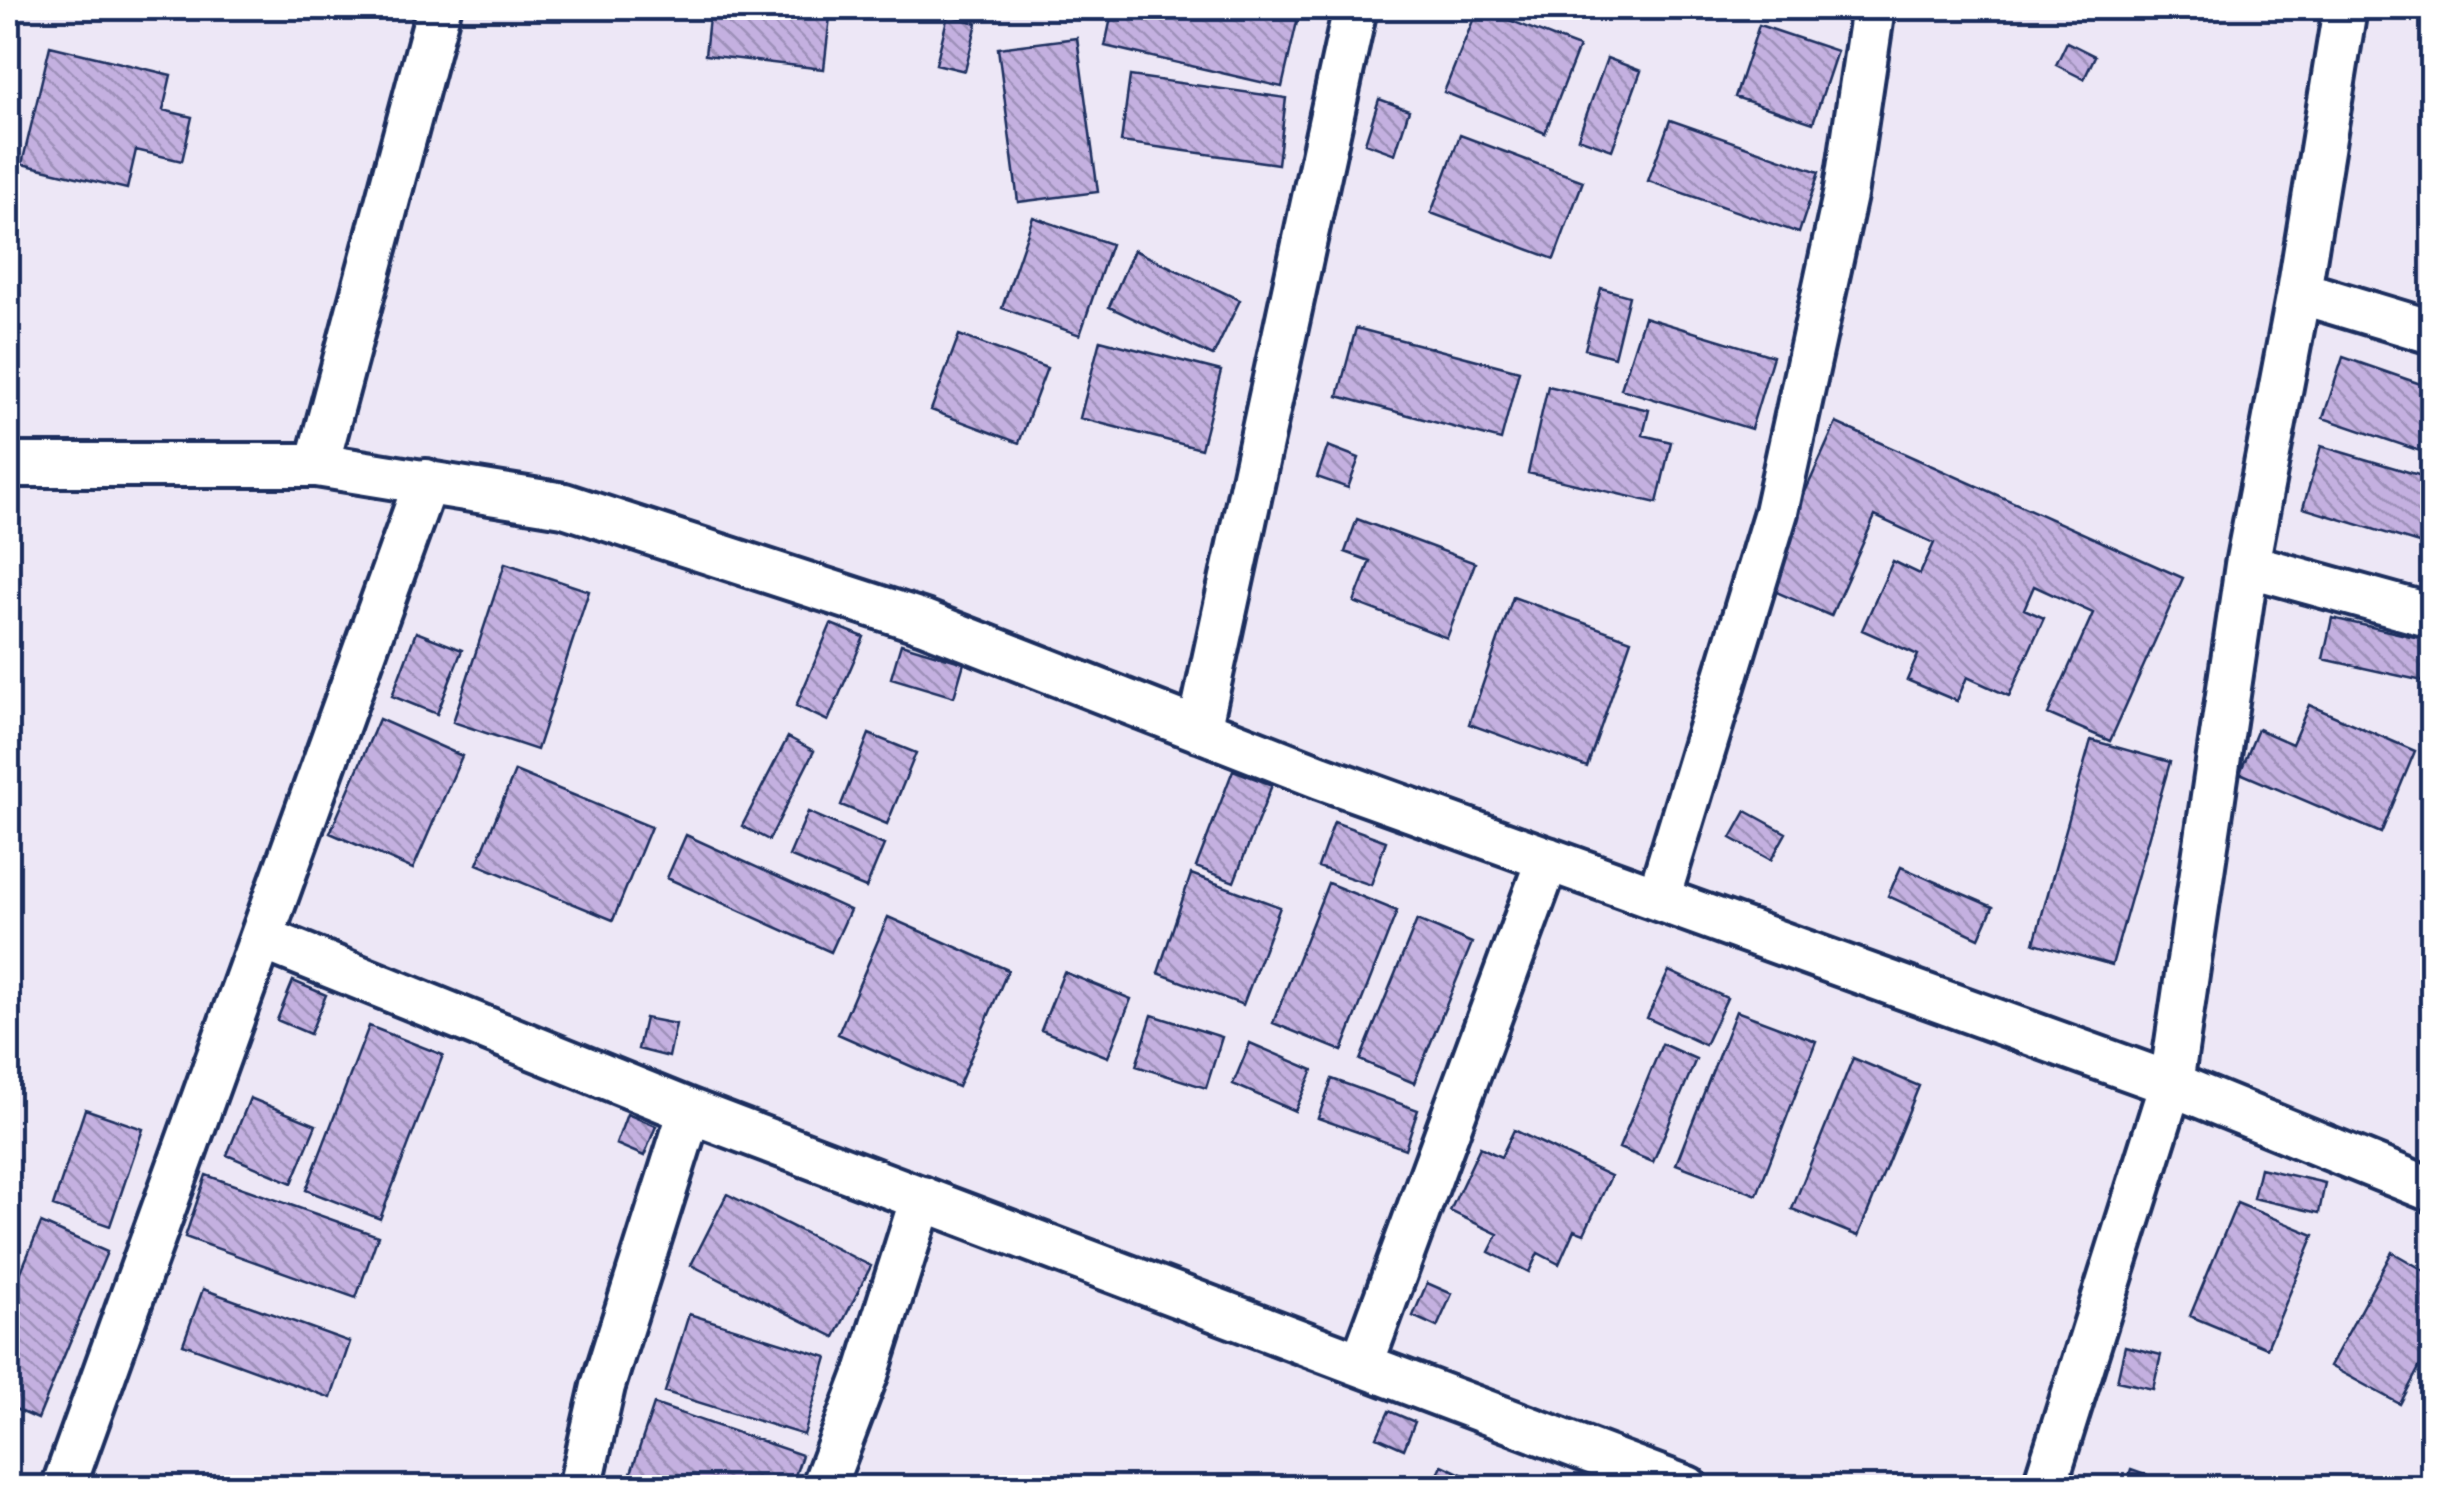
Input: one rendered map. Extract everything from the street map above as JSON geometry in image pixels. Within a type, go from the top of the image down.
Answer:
[{"type":"street","points":[[316,465],[439,8]]},
{"type":"street","points":[[1200,730],[1355,8]]},
{"type":"street","points":[[1658,899],[1776,512],[1845,196],[1874,8]]},
{"type":"street","points":[[2044,1488],[2172,1084],[2247,566],[2345,8]]},
{"type":"street","points":[[2298,292],[2432,332]]},
{"type":"street","points":[[8,465],[316,465],[426,480],[583,511],[924,622],[1548,860],[2172,1084],[2432,1190]]},
{"type":"street","points":[[63,1488],[426,480]]},
{"type":"street","points":[[2247,566],[2432,616]]},
{"type":"street","points":[[1362,1363],[1548,860]]},
{"type":"street","points":[[262,938],[690,1110],[1688,1488]]},
{"type":"street","points":[[580,1488],[602,1386],[690,1110]]},
{"type":"street","points":[[823,1488],[866,1372],[922,1198]]},
{"type":"building","points":[[710,8],[831,8],[824,69],[705,55]]},
{"type":"building","points":[[1113,8],[1277,8],[1299,13],[1282,87],[1105,46]]},
{"type":"building","points":[[1478,8],[1579,47],[1545,133],[1444,92]]},
{"type":"building","points":[[948,15],[977,23],[965,71],[936,64]]},
{"type":"building","points":[[1759,25],[1837,51],[1813,123],[1735,97]]},
{"type":"building","points":[[1077,38],[1098,192],[1018,202],[998,48]]},
{"type":"building","points":[[2067,42],[2095,56],[2084,79],[2056,65]]},
{"type":"building","points":[[50,46],[171,75],[163,110],[192,117],[182,161],[136,150],[127,189],[22,164]]},
{"type":"building","points":[[1607,58],[1641,71],[1612,150],[1578,138]]},
{"type":"building","points":[[1130,76],[1286,98],[1278,164],[1121,142]]},
{"type":"building","points":[[1379,99],[1409,110],[1395,154],[1365,143]]},
{"type":"building","points":[[1670,120],[1819,172],[1799,233],[1648,181]]},
{"type":"building","points":[[1460,135],[1583,181],[1554,259],[1431,213]]},
{"type":"building","points":[[1033,217],[1111,244],[1080,335],[1002,308]]},
{"type":"building","points":[[1134,250],[1240,300],[1213,356],[1109,307]]},
{"type":"building","points":[[1601,288],[1629,296],[1614,357],[1585,349]]},
{"type":"building","points":[[1644,317],[1773,356],[1751,429],[1621,389]]},
{"type":"building","points":[[1356,328],[1519,371],[1501,440],[1338,396]]},
{"type":"building","points":[[959,335],[1047,368],[1019,443],[931,410]]},
{"type":"building","points":[[1100,340],[1221,371],[1201,449],[1080,418]]},
{"type":"building","points":[[2343,357],[2432,388],[2432,455],[2323,418]]},
{"type":"building","points":[[1548,386],[1649,410],[1643,435],[1671,442],[1657,503],[1528,473]]},
{"type":"building","points":[[1836,423],[2183,578],[2110,741],[2048,714],[2093,613],[2034,586],[2024,609],[2044,618],[2009,696],[1967,677],[1957,701],[1907,680],[1918,655],[1862,630],[1893,561],[1920,574],[1934,543],[1875,516],[1831,616],[1763,586]]},
{"type":"building","points":[[1328,446],[1359,458],[1348,488],[1317,477]]},
{"type":"building","points":[[2321,446],[2432,479],[2432,547],[2303,508]]},
{"type":"building","points":[[1357,519],[1475,563],[1447,638],[1354,602],[1370,561],[1345,552]]},
{"type":"building","points":[[505,563],[589,591],[537,750],[453,722]]},
{"type":"building","points":[[1513,597],[1631,640],[1587,767],[1469,724]]},
{"type":"building","points":[[2332,618],[2432,641],[2423,681],[2323,659]]},
{"type":"building","points":[[831,624],[864,637],[828,721],[796,706]]},
{"type":"building","points":[[416,632],[462,650],[437,714],[392,696]]},
{"type":"building","points":[[901,644],[964,663],[954,697],[891,678]]},
{"type":"building","points":[[2309,705],[2415,751],[2381,833],[2240,773],[2258,729],[2292,744]]},
{"type":"building","points":[[379,719],[462,756],[413,869],[330,833]]},
{"type":"building","points":[[869,734],[916,753],[887,824],[841,805]]},
{"type":"building","points":[[788,737],[814,751],[769,840],[742,826]]},
{"type":"building","points":[[2091,740],[2170,762],[2112,965],[2034,943]]},
{"type":"building","points":[[1233,770],[1272,785],[1234,882],[1196,867]]},
{"type":"building","points":[[515,771],[651,827],[613,920],[477,864]]},
{"type":"building","points":[[1746,811],[1786,833],[1771,860],[1731,838]]},
{"type":"building","points":[[808,812],[884,845],[866,888],[789,856]]},
{"type":"building","points":[[1334,822],[1386,841],[1371,885],[1318,867]]},
{"type":"building","points":[[686,835],[850,910],[831,952],[667,878]]},
{"type":"building","points":[[1901,867],[1993,907],[1979,938],[1888,896]]},
{"type":"building","points":[[1191,874],[1280,907],[1243,1005],[1158,973]]},
{"type":"building","points":[[1328,883],[1397,911],[1342,1051],[1273,1023]]},
{"type":"building","points":[[888,917],[1008,970],[958,1087],[838,1034]]},
{"type":"building","points":[[1417,920],[1472,943],[1414,1083],[1360,1060]]},
{"type":"building","points":[[1669,971],[1727,998],[1705,1045],[1647,1018]]},
{"type":"building","points":[[1064,972],[1131,999],[1108,1057],[1041,1030]]},
{"type":"building","points":[[293,981],[326,995],[310,1034],[277,1020]]},
{"type":"building","points":[[1736,1011],[1816,1041],[1757,1195],[1676,1164]]},
{"type":"building","points":[[1152,1015],[1222,1037],[1206,1088],[1136,1066]]},
{"type":"building","points":[[645,1018],[676,1024],[669,1057],[638,1049]]},
{"type":"building","points":[[369,1026],[443,1055],[380,1219],[306,1190]]},
{"type":"building","points":[[1250,1043],[1313,1070],[1295,1111],[1233,1084]]},
{"type":"building","points":[[1662,1044],[1696,1059],[1653,1162],[1619,1148]]},
{"type":"building","points":[[1853,1058],[1919,1086],[1858,1236],[1792,1209]]},
{"type":"building","points":[[1332,1079],[1418,1110],[1405,1149],[1318,1118]]},
{"type":"building","points":[[250,1098],[316,1125],[292,1183],[227,1155]]},
{"type":"building","points":[[85,1109],[143,1129],[110,1226],[53,1206]]},
{"type":"building","points":[[627,1114],[656,1126],[644,1156],[616,1144]]},
{"type":"building","points":[[1514,1130],[1611,1176],[1584,1234],[1574,1230],[1559,1264],[1538,1253],[1529,1272],[1489,1252],[1498,1234],[1450,1211],[1480,1147],[1501,1157]]},
{"type":"building","points":[[2260,1168],[2325,1183],[2319,1213],[2253,1198]]},
{"type":"building","points":[[206,1175],[378,1236],[356,1298],[185,1237]]},
{"type":"building","points":[[727,1194],[871,1266],[835,1337],[691,1265]]},
{"type":"building","points":[[2237,1203],[2314,1235],[2267,1348],[2190,1316]]},
{"type":"building","points":[[41,1223],[107,1252],[38,1419],[8,1406],[8,1303]]},
{"type":"building","points":[[2392,1252],[2432,1275],[2432,1343],[2400,1404],[2330,1366]]},
{"type":"building","points":[[1427,1283],[1452,1294],[1437,1327],[1413,1316]]},
{"type":"building","points":[[203,1289],[350,1342],[331,1398],[183,1344]]},
{"type":"building","points":[[689,1314],[827,1357],[804,1435],[665,1392]]},
{"type":"building","points":[[2125,1346],[2161,1355],[2153,1389],[2117,1381]]},
{"type":"building","points":[[654,1404],[802,1455],[791,1488],[626,1488]]},
{"type":"building","points":[[1389,1411],[1415,1422],[1404,1449],[1377,1437]]},
{"type":"building","points":[[1442,1465],[1491,1488],[1432,1488]]},
{"type":"building","points":[[2131,1470],[2182,1488],[2125,1488]]}]
